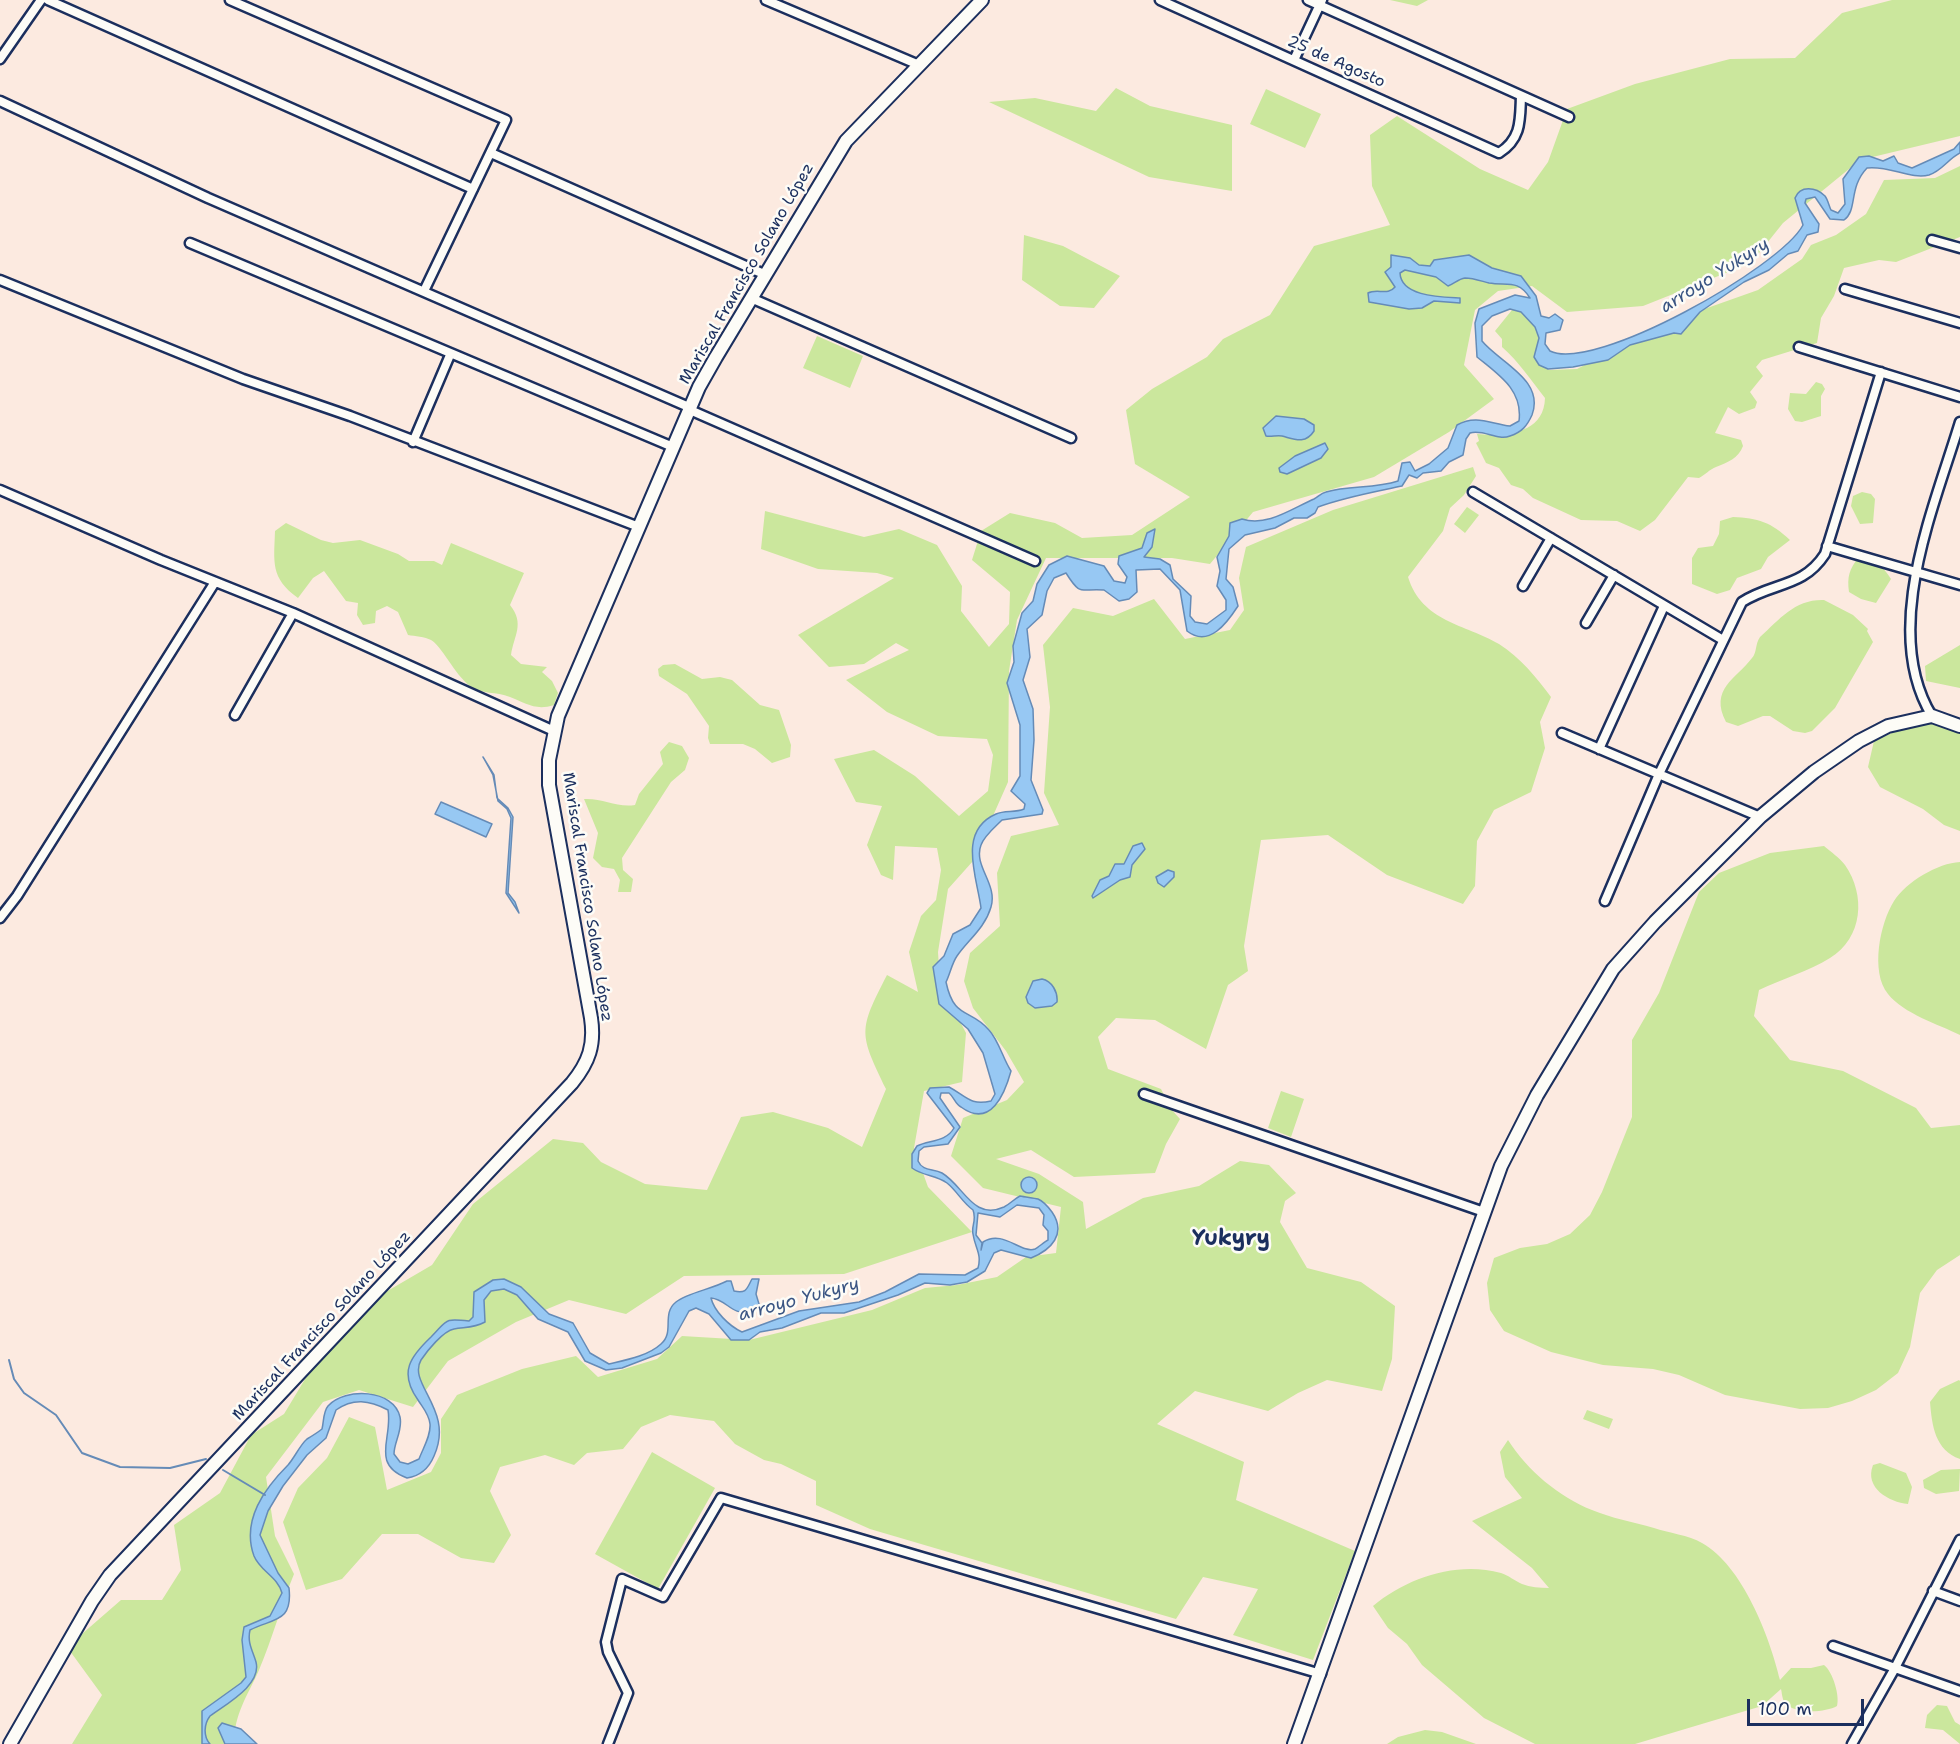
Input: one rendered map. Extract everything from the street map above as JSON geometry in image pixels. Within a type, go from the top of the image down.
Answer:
[{"type":"main road","name":"Mariscal Francisco Solano López","points":[[10,1744],[92,1601],[110,1575],[572,1083],[588,1061],[593,1047],[591,1018],[549,785],[554,731],[566,696],[673,447],[712,363],[846,141],[982,0]]},
{"type":"main road","points":[[1294,1744],[1321,1674],[1484,1212],[1519,1127],[1613,969],[1655,922],[1760,818],[1814,772],[1859,741],[1905,720],[1932,716],[1960,726]]},
{"type":"street","points":[[0,59],[41,0]]},
{"type":"street","points":[[48,0],[473,189]]},
{"type":"street","points":[[230,0],[506,120],[424,291]]},
{"type":"street","points":[[766,0],[919,65]]},
{"type":"street","name":"25 de Agosto","points":[[1160,0],[1499,153],[1508,148],[1517,135],[1521,96]]},
{"type":"street","points":[[1308,0],[1321,3],[1569,117]]},
{"type":"street","points":[[1294,60],[1321,3]]},
{"type":"street","points":[[0,101],[208,198],[1035,561]]},
{"type":"street","points":[[491,153],[766,275]]},
{"type":"street","points":[[1932,240],[1960,248]]},
{"type":"street","points":[[190,243],[450,355],[673,447]]},
{"type":"street","points":[[0,280],[211,366],[639,527]]},
{"type":"street","points":[[1845,289],[1960,323]]},
{"type":"street","points":[[751,298],[1071,438]]},
{"type":"street","points":[[1799,348],[1960,397]]},
{"type":"street","points":[[413,442],[450,355]]},
{"type":"street","points":[[1605,901],[1659,774],[1742,602],[1803,578],[1817,566],[1827,546],[1881,372]]},
{"type":"street","points":[[1932,716],[1922,699],[1913,675],[1910,647],[1916,572],[1960,422]]},
{"type":"street","points":[[0,490],[293,613],[554,731]]},
{"type":"street","points":[[1473,492],[1723,640]]},
{"type":"street","points":[[1523,586],[1551,538]]},
{"type":"street","points":[[1827,546],[1960,585]]},
{"type":"street","points":[[1586,623],[1614,575]]},
{"type":"street","points":[[0,918],[30,877],[215,582]]},
{"type":"street","points":[[1599,749],[1664,606]]},
{"type":"street","points":[[235,715],[293,613]]},
{"type":"street","points":[[1562,733],[1760,818]]},
{"type":"street","points":[[1144,1094],[1484,1212]]},
{"type":"street","points":[[608,1744],[628,1693],[608,1652],[606,1642],[622,1579],[663,1597],[721,1498],[1321,1674]]},
{"type":"street","points":[[1864,1744],[1853,1742],[1895,1668],[1960,1539]]},
{"type":"street","points":[[1933,1591],[1960,1601]]},
{"type":"street","points":[[1833,1646],[1960,1691]]},
{"type":"green space","points":[[1390,0],[1428,0],[1417,6]]},
{"type":"green space","points":[[1892,0],[1960,0],[1960,136],[1860,160],[1783,223],[1751,263],[1643,306],[1567,312],[1532,286],[1498,291],[1475,310],[1464,365],[1494,399],[1449,432],[1374,477],[1253,512],[1210,564],[1172,558],[1046,558],[1017,620],[1009,671],[1008,782],[973,861],[948,889],[938,952],[940,983],[966,1033],[962,1082],[924,1091],[914,1148],[928,1187],[972,1232],[844,1274],[684,1276],[626,1314],[569,1300],[516,1322],[448,1361],[413,1407],[359,1390],[323,1402],[266,1477],[275,1536],[294,1574],[264,1658],[242,1706],[236,1724],[234,1744],[72,1744],[102,1695],[67,1647],[121,1600],[162,1600],[181,1570],[174,1525],[220,1493],[251,1435],[284,1414],[328,1341],[372,1300],[432,1265],[473,1204],[553,1139],[583,1143],[601,1162],[645,1184],[707,1190],[741,1117],[773,1112],[828,1128],[862,1147],[886,1089],[867,1043],[867,1021],[887,975],[918,992],[909,952],[921,916],[936,900],[941,870],[937,848],[895,846],[893,880],[881,875],[867,845],[882,806],[856,802],[834,759],[874,750],[915,776],[959,816],[988,791],[993,755],[987,739],[938,736],[887,712],[846,680],[909,650],[896,643],[864,664],[829,667],[798,635],[894,578],[877,573],[818,569],[761,549],[765,511],[864,537],[899,529],[937,545],[962,586],[961,611],[989,647],[1009,624],[1010,592],[972,560],[981,531],[1010,513],[1055,523],[1082,538],[1132,535],[1190,497],[1135,464],[1126,410],[1152,389],[1207,357],[1223,339],[1270,315],[1314,246],[1390,225],[1372,186],[1370,135],[1397,116],[1480,169],[1528,190],[1548,162],[1567,109],[1635,84],[1730,59],[1795,58],[1842,13]]},
{"type":"green space","points":[[1116,88],[1150,106],[1232,125],[1232,191],[1149,177],[989,102],[1035,98],[1096,111]]},
{"type":"green space","points":[[1266,89],[1321,114],[1305,148],[1250,124]]},
{"type":"green space","points":[[1960,166],[1960,237],[1896,262],[1879,260],[1844,268],[1834,296],[1821,318],[1817,343],[1762,360],[1756,367],[1763,376],[1750,392],[1757,402],[1755,408],[1739,414],[1728,407],[1715,433],[1741,440],[1743,446],[1738,454],[1732,460],[1699,478],[1688,477],[1655,520],[1640,531],[1617,521],[1581,520],[1511,485],[1499,468],[1486,463],[1476,443],[1479,441],[1477,434],[1500,434],[1522,430],[1531,426],[1543,410],[1545,398],[1520,365],[1502,347],[1502,339],[1495,331],[1516,305],[1537,325],[1542,366],[1549,370],[1577,369],[1665,323],[1758,290],[1802,259],[1811,245],[1836,235],[1866,214],[1884,180],[1935,178]]},
{"type":"green space","points":[[1024,235],[1063,246],[1120,276],[1094,308],[1060,306],[1022,280]]},
{"type":"green space","points":[[817,336],[863,356],[850,388],[803,368]]},
{"type":"green space","points":[[1816,382],[1822,384],[1825,389],[1821,396],[1821,416],[1802,422],[1795,421],[1788,409],[1790,393],[1806,394]]},
{"type":"green space","points":[[1473,467],[1476,476],[1464,495],[1450,508],[1443,531],[1408,577],[1423,604],[1446,620],[1486,637],[1507,649],[1528,668],[1551,697],[1540,722],[1545,748],[1531,792],[1494,810],[1477,841],[1475,886],[1463,904],[1387,875],[1328,835],[1261,840],[1244,946],[1248,971],[1228,985],[1206,1049],[1155,1020],[1116,1018],[1098,1037],[1108,1069],[1161,1089],[1171,1109],[1180,1119],[1166,1144],[1155,1173],[1074,1177],[1031,1150],[996,1159],[1039,1174],[1083,1202],[1086,1229],[1143,1198],[1199,1186],[1240,1161],[1269,1165],[1296,1193],[1285,1201],[1280,1222],[1307,1268],[1361,1282],[1395,1306],[1392,1359],[1382,1391],[1327,1380],[1298,1393],[1268,1411],[1195,1391],[1157,1424],[1244,1462],[1236,1500],[1355,1551],[1313,1660],[1233,1635],[1258,1589],[1203,1577],[1176,1619],[870,1529],[816,1505],[816,1481],[781,1464],[764,1460],[735,1444],[714,1421],[670,1415],[641,1427],[623,1449],[587,1453],[574,1465],[545,1455],[500,1467],[490,1491],[511,1535],[494,1563],[461,1558],[418,1534],[382,1534],[342,1579],[306,1590],[283,1522],[298,1488],[327,1458],[349,1417],[375,1427],[387,1490],[431,1472],[441,1453],[441,1419],[457,1395],[522,1369],[576,1356],[598,1377],[657,1359],[682,1336],[749,1340],[872,1310],[925,1288],[957,1285],[997,1277],[1026,1257],[1056,1253],[1061,1207],[983,1188],[951,1156],[963,1118],[1007,1100],[1024,1082],[1006,1051],[973,1008],[964,981],[970,953],[1000,926],[997,873],[1011,836],[1059,825],[1044,793],[1050,707],[1043,645],[1073,608],[1113,616],[1154,599],[1185,639],[1230,630],[1244,610],[1239,578],[1246,547],[1333,510]]},
{"type":"green space","points":[[1862,492],[1871,494],[1875,499],[1873,523],[1860,524],[1851,506],[1853,496]]},
{"type":"green space","points":[[1467,507],[1479,515],[1465,533],[1454,524]]},
{"type":"green space","points":[[1733,517],[1764,522],[1790,540],[1768,557],[1761,569],[1737,578],[1730,590],[1717,594],[1692,584],[1692,558],[1698,548],[1713,546],[1719,534],[1720,521]]},
{"type":"green space","points":[[286,523],[321,540],[333,543],[360,540],[398,554],[409,561],[434,561],[442,565],[451,543],[524,573],[510,605],[518,624],[511,655],[521,664],[547,667],[542,672],[552,681],[558,693],[554,705],[536,707],[505,695],[475,689],[464,681],[435,643],[426,638],[408,635],[398,612],[387,606],[376,611],[375,623],[363,625],[357,615],[358,603],[346,601],[324,571],[313,578],[298,598],[282,583],[274,561],[275,531]]},
{"type":"green space","points":[[1859,557],[1878,564],[1891,579],[1876,603],[1861,599],[1849,592],[1850,573]]},
{"type":"green space","points":[[1824,600],[1853,615],[1868,629],[1873,642],[1835,708],[1812,731],[1805,733],[1793,731],[1770,716],[1763,716],[1738,726],[1726,722],[1722,711],[1723,693],[1732,679],[1754,656],[1760,637],[1789,611],[1805,603]]},
{"type":"green space","points":[[1960,645],[1960,688],[1926,681],[1925,666]]},
{"type":"green space","points":[[675,664],[702,679],[720,677],[732,680],[760,705],[779,710],[791,745],[790,757],[772,763],[755,749],[743,744],[710,744],[709,726],[687,694],[659,676],[658,669],[663,665]]},
{"type":"green space","points":[[1925,718],[1960,730],[1960,831],[1944,825],[1923,809],[1880,787],[1868,767],[1874,741]]},
{"type":"green space","points":[[669,742],[682,746],[689,758],[685,770],[671,782],[622,858],[623,870],[633,879],[631,892],[618,892],[620,880],[614,869],[602,867],[593,858],[598,833],[584,799],[628,806],[635,805],[639,794],[663,764],[660,752]]},
{"type":"green space","points":[[1824,846],[1843,862],[1852,877],[1858,902],[1855,928],[1841,949],[1830,958],[1759,990],[1754,1016],[1790,1060],[1843,1071],[1916,1108],[1931,1128],[1960,1125],[1960,1255],[1937,1270],[1920,1293],[1910,1347],[1898,1373],[1876,1390],[1852,1401],[1828,1408],[1800,1409],[1725,1395],[1679,1375],[1653,1369],[1603,1365],[1551,1352],[1504,1331],[1490,1310],[1487,1283],[1494,1258],[1520,1248],[1547,1244],[1570,1234],[1590,1215],[1602,1192],[1632,1117],[1632,1040],[1659,993],[1699,892],[1719,873],[1770,853]]},
{"type":"green space","points":[[1960,862],[1960,1035],[1912,1013],[1895,1001],[1883,985],[1878,961],[1881,934],[1889,910],[1899,894],[1923,875],[1942,866]]},
{"type":"green space","points":[[1281,1091],[1304,1099],[1291,1137],[1268,1128]]},
{"type":"green space","points":[[1959,1380],[1960,1459],[1945,1450],[1936,1436],[1930,1402],[1940,1389]]},
{"type":"green space","points":[[1587,1410],[1613,1419],[1609,1429],[1583,1419]]},
{"type":"green space","points":[[1508,1440],[1534,1472],[1568,1498],[1607,1515],[1691,1538],[1716,1553],[1742,1585],[1752,1604],[1769,1644],[1780,1680],[1791,1668],[1811,1668],[1824,1665],[1835,1684],[1838,1696],[1837,1706],[1818,1711],[1795,1709],[1785,1703],[1781,1689],[1762,1706],[1635,1744],[1535,1744],[1484,1718],[1422,1665],[1407,1644],[1388,1628],[1373,1606],[1401,1587],[1417,1580],[1433,1574],[1467,1569],[1504,1574],[1525,1585],[1549,1588],[1532,1568],[1472,1521],[1522,1498],[1505,1477],[1500,1452]]},
{"type":"green space","points":[[652,1452],[715,1488],[658,1589],[595,1554]]},
{"type":"green space","points":[[1880,1463],[1906,1473],[1912,1487],[1908,1504],[1886,1497],[1875,1487],[1871,1473],[1873,1465]]},
{"type":"green space","points":[[1960,1469],[1959,1491],[1936,1494],[1924,1488],[1923,1480],[1941,1470]]},
{"type":"green space","points":[[1937,1705],[1947,1706],[1955,1722],[1960,1725],[1960,1744],[1943,1730],[1925,1728],[1927,1715]]},
{"type":"green space","points":[[1425,1730],[1442,1732],[1476,1744],[1387,1744],[1398,1737]]},
{"type":"water","points":[[1960,142],[1960,153],[1938,171],[1929,175],[1915,176],[1867,168],[1857,183],[1851,210],[1844,220],[1830,219],[1815,197],[1806,199],[1805,203],[1819,224],[1818,232],[1807,235],[1798,251],[1788,254],[1769,270],[1744,282],[1700,312],[1681,334],[1674,333],[1630,345],[1608,360],[1548,369],[1539,365],[1534,357],[1539,338],[1535,327],[1521,312],[1510,309],[1492,316],[1482,326],[1482,341],[1519,373],[1532,392],[1534,403],[1532,415],[1524,428],[1518,433],[1505,437],[1480,432],[1470,433],[1466,439],[1463,455],[1449,462],[1441,471],[1423,473],[1417,478],[1409,475],[1402,486],[1328,503],[1318,507],[1315,513],[1307,518],[1294,518],[1275,528],[1245,535],[1229,549],[1226,579],[1233,587],[1238,606],[1223,626],[1210,635],[1195,636],[1187,631],[1180,590],[1160,569],[1136,570],[1137,592],[1129,599],[1119,601],[1104,590],[1078,588],[1066,573],[1054,578],[1047,591],[1042,615],[1027,629],[1030,657],[1023,680],[1033,709],[1034,740],[1031,780],[1043,810],[1042,814],[1002,820],[982,842],[979,853],[991,891],[991,907],[981,928],[955,959],[946,982],[949,994],[958,1008],[982,1023],[992,1034],[1011,1071],[1005,1089],[995,1106],[981,1114],[972,1113],[959,1106],[949,1093],[941,1093],[940,1098],[960,1127],[948,1144],[924,1147],[919,1151],[918,1161],[925,1168],[942,1173],[977,1206],[984,1209],[993,1210],[1004,1207],[1020,1196],[1040,1200],[1051,1210],[1056,1220],[1058,1227],[1055,1240],[1045,1251],[1031,1258],[1001,1250],[994,1253],[985,1271],[967,1282],[950,1285],[925,1283],[898,1295],[844,1313],[821,1313],[782,1328],[760,1332],[749,1340],[731,1340],[709,1314],[696,1308],[689,1311],[669,1347],[661,1353],[622,1368],[606,1370],[585,1361],[568,1332],[538,1319],[517,1295],[504,1289],[491,1291],[484,1300],[485,1322],[445,1333],[421,1360],[418,1369],[420,1379],[439,1425],[439,1440],[434,1456],[424,1471],[407,1478],[389,1465],[386,1458],[388,1410],[368,1402],[355,1402],[336,1410],[326,1438],[307,1455],[283,1486],[268,1511],[260,1535],[278,1573],[289,1588],[288,1608],[280,1618],[250,1630],[250,1643],[256,1662],[254,1678],[233,1700],[210,1716],[205,1730],[210,1744],[202,1744],[202,1711],[246,1677],[242,1640],[244,1627],[270,1616],[282,1593],[277,1583],[260,1566],[254,1556],[251,1543],[253,1517],[264,1494],[291,1462],[304,1442],[322,1429],[326,1408],[346,1396],[368,1394],[389,1401],[396,1408],[401,1422],[394,1454],[400,1462],[408,1464],[419,1459],[428,1437],[430,1424],[427,1414],[412,1390],[408,1373],[410,1365],[418,1351],[444,1324],[450,1320],[469,1321],[473,1317],[474,1292],[493,1280],[504,1279],[521,1287],[549,1314],[573,1323],[590,1353],[609,1364],[636,1357],[656,1348],[665,1339],[669,1312],[676,1302],[727,1281],[731,1281],[734,1291],[742,1292],[746,1290],[752,1279],[759,1279],[756,1294],[759,1304],[750,1312],[738,1312],[721,1301],[711,1298],[723,1318],[742,1332],[799,1311],[859,1302],[885,1292],[919,1274],[965,1275],[978,1268],[979,1255],[974,1239],[973,1210],[947,1183],[912,1168],[912,1154],[917,1146],[947,1136],[954,1128],[927,1093],[930,1088],[949,1087],[968,1099],[978,1102],[991,1101],[995,1094],[983,1053],[968,1029],[939,1004],[933,967],[944,956],[953,934],[970,925],[981,908],[972,856],[977,831],[984,822],[996,814],[1024,809],[1025,804],[1011,791],[1020,776],[1020,725],[1007,683],[1014,662],[1013,646],[1022,613],[1033,601],[1037,584],[1049,565],[1067,556],[1104,566],[1114,581],[1125,583],[1127,577],[1118,564],[1119,556],[1142,548],[1147,533],[1155,529],[1152,547],[1144,557],[1160,559],[1170,565],[1173,579],[1191,596],[1190,616],[1195,622],[1207,624],[1226,610],[1226,600],[1217,586],[1220,571],[1217,557],[1229,536],[1230,523],[1242,519],[1261,521],[1270,519],[1326,492],[1398,481],[1402,463],[1410,462],[1415,471],[1429,464],[1448,448],[1457,425],[1464,422],[1477,420],[1510,426],[1519,421],[1517,400],[1508,384],[1477,357],[1475,323],[1479,309],[1515,295],[1530,298],[1526,292],[1512,284],[1489,283],[1468,278],[1460,279],[1448,286],[1436,277],[1405,270],[1400,273],[1407,287],[1424,294],[1460,298],[1460,303],[1434,301],[1422,308],[1409,309],[1369,302],[1368,293],[1386,292],[1395,287],[1385,272],[1391,267],[1391,255],[1410,258],[1419,265],[1430,266],[1434,260],[1469,255],[1492,268],[1521,276],[1536,296],[1541,316],[1549,318],[1555,314],[1563,320],[1560,330],[1546,333],[1545,344],[1550,351],[1573,354],[1605,346],[1644,332],[1685,312],[1760,266],[1788,243],[1803,225],[1795,198],[1804,189],[1813,189],[1821,193],[1831,210],[1838,213],[1845,204],[1843,179],[1859,157],[1869,156],[1883,161],[1894,156],[1898,163],[1912,168],[1954,149]],"holes":[[[1017,1205],[1039,1208],[1044,1215],[1043,1225],[1048,1231],[1048,1240],[1030,1250],[998,1238],[990,1239],[983,1242],[981,1250],[982,1243],[976,1235],[978,1213],[1000,1217]]]},
{"type":"water","points":[[1276,416],[1304,419],[1314,425],[1314,431],[1303,440],[1266,436],[1263,428]]},
{"type":"water","points":[[1325,443],[1328,449],[1321,458],[1287,474],[1280,472],[1279,468],[1295,456]]},
{"type":"water","points":[[498,798],[513,817],[508,893],[519,913],[506,893],[511,818]]},
{"type":"water","points":[[441,802],[492,824],[486,837],[435,814]]},
{"type":"water","points":[[1142,843],[1145,849],[1132,865],[1130,877],[1120,880],[1093,898],[1100,880],[1109,876],[1115,864],[1124,864],[1133,846]]},
{"type":"water","points":[[1168,870],[1174,872],[1174,877],[1164,887],[1158,883],[1156,877]]},
{"type":"water","points":[[1042,979],[1054,987],[1057,1002],[1052,1006],[1035,1008],[1028,1003],[1026,997],[1033,981]]},
{"type":"water","points":[[1026,1177],[1032,1177],[1037,1185],[1035,1191],[1026,1193],[1021,1188],[1021,1182]]},
{"type":"water","points":[[222,1723],[241,1729],[257,1744],[225,1744],[218,1728]]},
{"type":"waterway","points":[[9,1360],[14,1379],[24,1393],[56,1415],[82,1453],[120,1467],[170,1468],[206,1459]]},
{"type":"waterway","points":[[223,1470],[265,1495]]},
{"type":"district","name":"Yukyry","points":[[1231,1239]]},
{"type":"water label","name":"arroyo Yukyry","points":[[1715,276]]},
{"type":"water label","name":"arroyo Yukyry","points":[[799,1300]]}]
